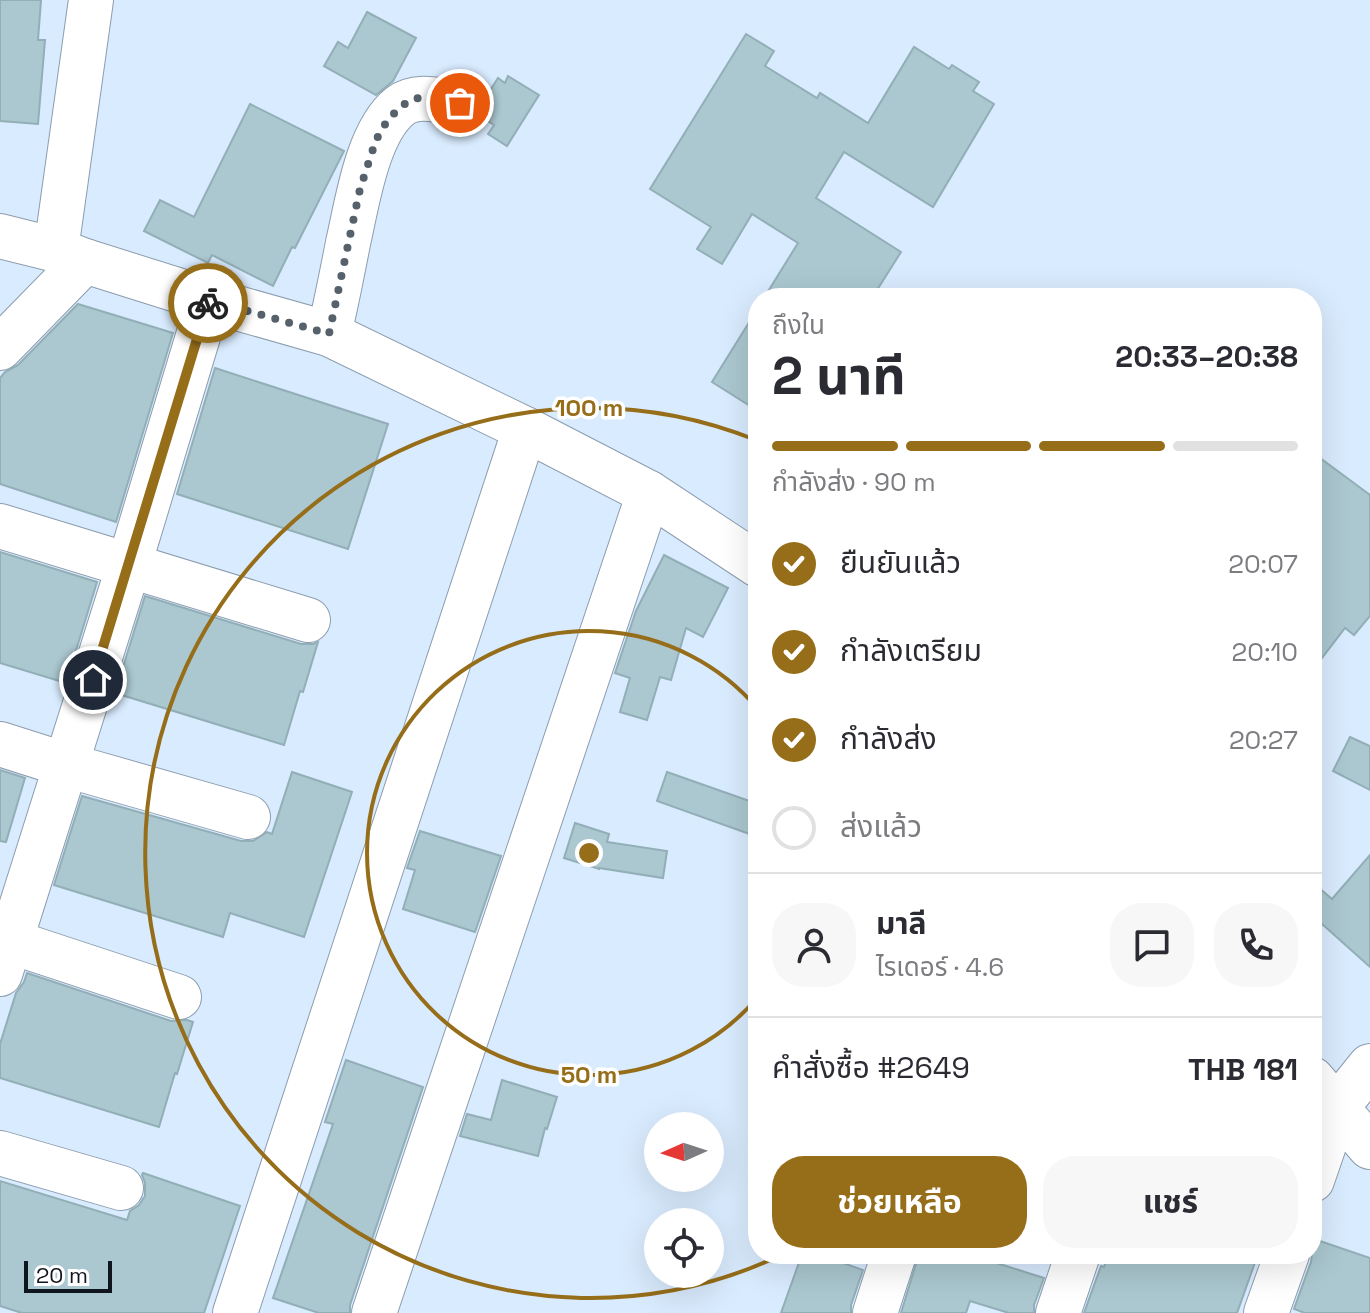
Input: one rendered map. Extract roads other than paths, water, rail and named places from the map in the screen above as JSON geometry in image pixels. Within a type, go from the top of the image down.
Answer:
[{"type":"street","points":[[0,348],[71,255],[91,0]]},
{"type":"street","points":[[329,334],[360,189],[376,140],[401,106],[416,98],[460,103]]},
{"type":"street","points":[[0,236],[329,334],[649,493],[748,558]]},
{"type":"street","points":[[179,997],[3,951],[66,765],[209,300]]},
{"type":"street","points":[[235,1313],[525,429]]},
{"type":"street","points":[[374,1313],[649,493]]},
{"type":"street","points":[[0,526],[308,620]]},
{"type":"street","points":[[0,744],[248,817]]},
{"type":"street","points":[[1325,1093],[1370,1066]]},
{"type":"street","points":[[1325,1093],[1370,1147]]},
{"type":"street","points":[[1322,1113],[1325,1093]]},
{"type":"street","points":[[0,1153],[121,1188]]},
{"type":"street","points":[[875,1313],[891,1264]]},
{"type":"street","points":[[1058,1313],[1075,1264]]},
{"type":"street","points":[[1266,1313],[1283,1264]]}]
